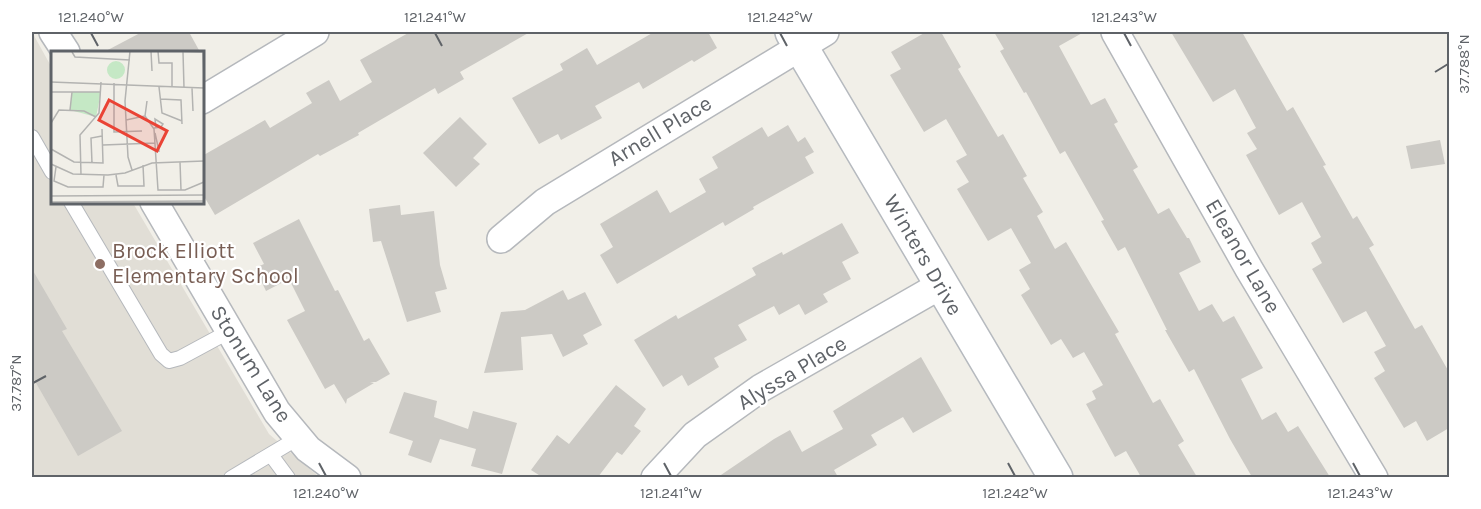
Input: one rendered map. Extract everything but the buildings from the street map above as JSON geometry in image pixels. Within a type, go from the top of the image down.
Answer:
[{"type":"street","points":[[53,32],[65,51]]},
{"type":"street","points":[[204,99],[315,32]]},
{"type":"street","name":"Eleanor Lane","points":[[1115,32],[1249,269],[1374,477]]},
{"type":"street","name":"Arnell Place","points":[[501,239],[545,202],[806,36]]},
{"type":"street","name":"Winters Drive","points":[[806,36],[941,285],[1056,477]]},
{"type":"street","name":"Stonum Lane","points":[[155,204],[276,412],[308,449],[347,477]]},
{"type":"street","name":"Alyssa Place","points":[[656,477],[695,435],[761,388],[941,285]]},
{"type":"lane","points":[[32,137],[51,170]]},
{"type":"lane","points":[[72,204],[161,354],[169,361],[180,358],[230,331]]},
{"type":"lane","points":[[231,477],[298,438]]},
{"type":"lane","points":[[271,455],[288,477]]},
{"type":"shaded area","name":"Brock Elliott Elementary School","points":[[32,32],[51,66],[51,204],[134,204],[269,434],[319,477],[32,477]]},
{"type":"place","name":"Brock Elliott Elementary School","points":[[100,264]]}]
